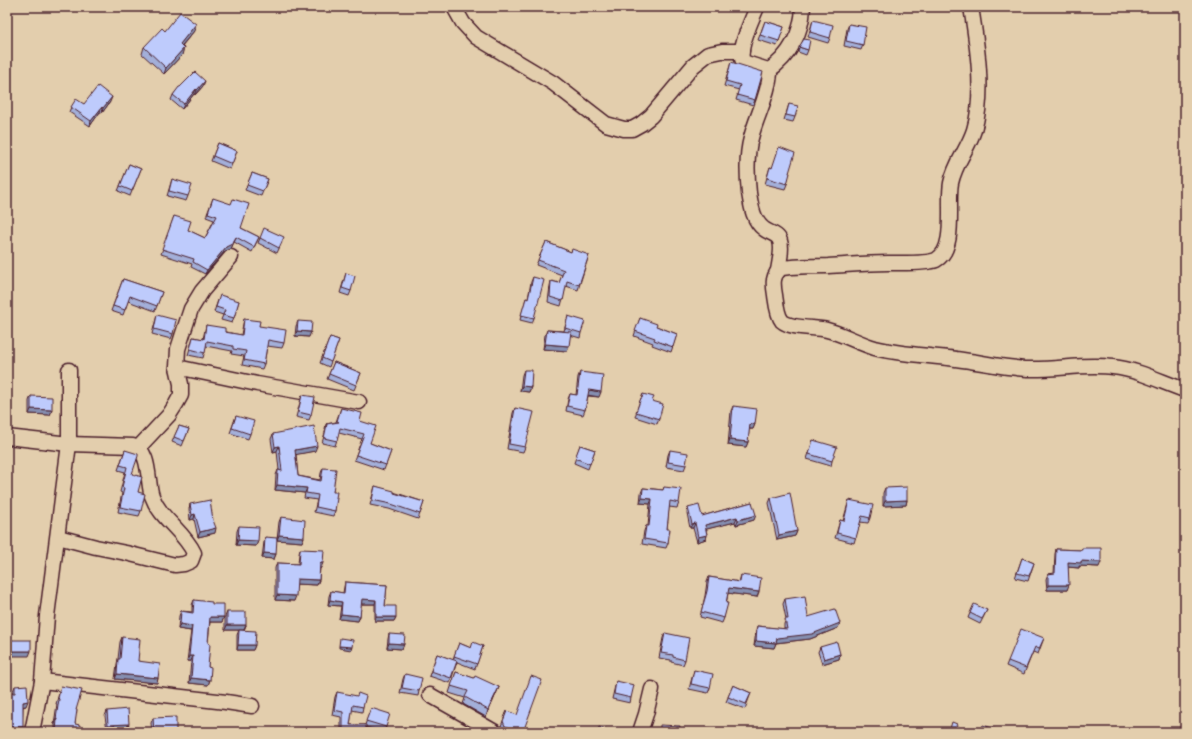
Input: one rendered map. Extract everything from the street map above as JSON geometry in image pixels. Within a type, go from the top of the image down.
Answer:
[{"type":"street","points":[[454,7],[463,23],[476,37],[553,83],[606,124],[624,129],[632,129],[652,116],[693,66],[708,54],[722,51],[742,51]]},
{"type":"street","points":[[757,7],[747,33],[741,58],[743,62],[765,68],[768,71],[769,79],[765,99],[750,140],[747,166],[750,199],[758,224],[763,229],[780,239],[782,247],[778,271]]},
{"type":"street","points":[[768,71],[776,66],[790,51],[802,23],[803,7]]},
{"type":"street","points":[[971,7],[977,49],[979,90],[977,114],[971,138],[959,159],[952,178],[949,237],[947,248],[942,256],[935,261],[782,268],[774,276],[778,313],[781,319],[789,324],[827,330],[874,347],[911,354],[956,358],[1029,369],[1113,366],[1140,372],[1185,390]]},
{"type":"street","points":[[138,448],[169,415],[181,395],[181,384],[177,367],[178,350],[191,308],[202,291],[231,257]]},
{"type":"street","points":[[177,367],[257,384],[359,402]]},
{"type":"street","points":[[32,732],[42,681],[47,616],[69,444],[69,370]]},
{"type":"street","points":[[7,437],[69,444],[134,446],[138,448],[143,454],[147,467],[152,496],[163,515],[180,533],[194,553],[191,561],[184,564],[174,564],[58,537]]},
{"type":"street","points":[[42,681],[252,706]]},
{"type":"street","points":[[640,732],[652,688]]},
{"type":"street","points":[[430,695],[495,732]]},
{"type":"building","points":[[180,12],[196,24],[180,44],[184,48],[166,68],[144,47],[162,28],[165,31]]},
{"type":"building","points":[[813,20],[833,25],[830,38],[810,32]]},
{"type":"building","points":[[765,21],[784,27],[779,41],[760,35]]},
{"type":"building","points":[[849,24],[866,27],[863,45],[846,41]]},
{"type":"building","points":[[804,39],[810,40],[808,50],[799,47]]},
{"type":"building","points":[[731,62],[763,72],[755,100],[737,95],[740,85],[726,81]]},
{"type":"building","points":[[195,72],[205,81],[197,90],[196,89],[184,104],[173,95]]},
{"type":"building","points":[[98,86],[112,97],[91,121],[71,107],[76,99],[84,104]]},
{"type":"building","points":[[789,104],[798,106],[795,117],[786,115]]},
{"type":"building","points":[[218,143],[237,151],[232,164],[213,156]]},
{"type":"building","points":[[779,147],[795,153],[787,184],[767,178]]},
{"type":"building","points":[[129,164],[141,169],[132,191],[120,186]]},
{"type":"building","points":[[252,173],[268,179],[263,191],[247,185]]},
{"type":"building","points":[[172,179],[192,185],[188,196],[169,191]]},
{"type":"building","points":[[213,198],[231,204],[233,199],[249,204],[241,228],[259,237],[254,247],[236,237],[232,244],[226,247],[207,270],[193,262],[194,259],[162,249],[174,216],[191,221],[188,230],[205,238],[217,216],[208,213]]},
{"type":"building","points":[[264,228],[284,237],[279,248],[260,238]]},
{"type":"building","points":[[546,242],[571,252],[572,249],[589,255],[579,285],[567,281],[563,301],[550,297],[551,281],[559,283],[564,270],[538,260]]},
{"type":"building","points":[[346,273],[355,276],[351,291],[342,288]]},
{"type":"building","points":[[533,277],[544,280],[534,318],[521,315],[526,298],[528,299]]},
{"type":"building","points":[[123,279],[162,292],[157,306],[130,296],[125,310],[113,306]]},
{"type":"building","points":[[220,295],[239,301],[234,318],[223,315],[225,310],[216,307]]},
{"type":"building","points":[[157,315],[176,320],[173,334],[154,329]]},
{"type":"building","points":[[568,316],[585,321],[581,333],[565,328]]},
{"type":"building","points":[[640,318],[657,324],[656,326],[677,334],[673,347],[654,340],[655,338],[635,331]]},
{"type":"building","points":[[244,319],[260,321],[259,326],[286,330],[284,343],[268,340],[264,364],[244,360],[246,351],[233,349],[233,346],[207,341],[205,353],[190,349],[193,337],[204,339],[206,325],[225,328],[225,332],[242,335]]},
{"type":"building","points":[[298,321],[312,322],[311,332],[297,331]]},
{"type":"building","points":[[547,330],[571,332],[569,346],[545,344]]},
{"type":"building","points":[[330,337],[339,340],[331,362],[322,358]]},
{"type":"building","points":[[334,362],[361,373],[356,385],[329,374]]},
{"type":"building","points":[[524,370],[532,370],[531,387],[522,386]]},
{"type":"building","points":[[580,372],[603,375],[601,392],[589,390],[585,410],[567,406],[570,394],[577,395]]},
{"type":"building","points":[[643,394],[654,397],[652,401],[663,404],[659,419],[636,412]]},
{"type":"building","points":[[302,395],[315,397],[311,415],[298,412]]},
{"type":"building","points":[[31,396],[52,397],[52,410],[31,409]]},
{"type":"building","points":[[733,406],[757,409],[755,424],[750,424],[748,442],[730,440]]},
{"type":"building","points":[[341,408],[362,413],[360,421],[376,426],[370,443],[391,451],[386,465],[356,455],[364,434],[340,428],[337,441],[324,438],[326,424],[339,422],[337,421]]},
{"type":"building","points":[[515,408],[534,412],[525,447],[509,444]]},
{"type":"building","points":[[236,416],[254,421],[250,434],[232,428]]},
{"type":"building","points":[[179,426],[189,429],[184,441],[174,437]]},
{"type":"building","points":[[314,426],[317,446],[295,450],[298,476],[321,481],[323,468],[336,469],[333,492],[337,492],[335,511],[316,507],[318,495],[306,493],[307,488],[277,485],[278,470],[282,471],[279,446],[275,447],[273,434]]},
{"type":"building","points":[[813,440],[837,447],[832,461],[809,454]]},
{"type":"building","points":[[580,445],[595,450],[590,464],[575,458]]},
{"type":"building","points":[[125,450],[138,454],[132,474],[142,477],[138,492],[145,494],[141,511],[120,507],[124,488],[122,487],[127,467],[120,465]]},
{"type":"building","points":[[670,450],[688,453],[686,465],[668,462]]},
{"type":"building","points":[[375,486],[424,502],[420,514],[391,504],[372,500]]},
{"type":"building","points":[[664,487],[681,489],[679,503],[670,501],[667,529],[670,529],[668,543],[644,539],[646,526],[649,526],[652,499],[642,498],[643,488],[663,490]]},
{"type":"building","points":[[907,487],[907,500],[885,501],[885,488]]},
{"type":"building","points":[[790,493],[797,531],[779,535],[771,498]]},
{"type":"building","points":[[210,500],[213,520],[216,528],[200,532],[195,514],[192,515],[190,504]]},
{"type":"building","points":[[849,500],[873,505],[870,518],[862,516],[856,538],[837,533],[840,520],[844,521]]},
{"type":"building","points":[[752,502],[756,515],[738,520],[737,517],[705,525],[707,535],[698,537],[695,523],[692,524],[688,508],[699,505],[702,516]]},
{"type":"building","points":[[281,517],[305,520],[304,537],[279,535]]},
{"type":"building","points":[[239,526],[259,527],[258,541],[238,540]]},
{"type":"building","points":[[265,537],[277,538],[276,554],[264,553]]},
{"type":"building","points":[[1082,548],[1101,548],[1101,562],[1068,562],[1069,585],[1048,585],[1048,574],[1055,573],[1056,549],[1082,550]]},
{"type":"building","points":[[300,549],[324,550],[323,563],[320,563],[319,580],[297,579],[296,596],[277,595],[277,563],[299,564]]},
{"type":"building","points":[[1022,558],[1034,563],[1029,576],[1017,573]]},
{"type":"building","points":[[741,575],[761,578],[759,592],[729,588],[726,603],[728,603],[724,618],[701,612],[709,577],[740,582]]},
{"type":"building","points":[[345,582],[387,585],[385,606],[396,606],[396,617],[376,617],[376,600],[362,599],[360,616],[341,614],[342,602],[330,600],[331,591],[344,593]]},
{"type":"building","points":[[805,596],[808,617],[835,609],[840,623],[812,634],[777,638],[776,643],[756,641],[757,626],[787,629],[785,619],[788,619],[785,599]]},
{"type":"building","points":[[194,600],[212,602],[212,604],[224,604],[224,617],[210,617],[208,667],[211,668],[210,680],[191,678],[193,656],[189,656],[192,626],[180,624],[181,611],[193,613]]},
{"type":"building","points":[[974,604],[987,610],[982,619],[970,613]]},
{"type":"building","points":[[227,612],[246,612],[246,625],[227,625]]},
{"type":"building","points":[[1021,629],[1044,638],[1039,649],[1035,647],[1026,668],[1008,661]]},
{"type":"building","points":[[239,630],[256,631],[255,645],[238,645]]},
{"type":"building","points":[[665,633],[689,638],[685,660],[673,657],[673,655],[661,653]]},
{"type":"building","points":[[389,634],[405,635],[404,644],[389,643]]},
{"type":"building","points":[[122,637],[140,639],[138,661],[160,664],[158,678],[117,674]]},
{"type":"building","points":[[340,638],[353,640],[352,647],[339,646]]},
{"type":"building","points":[[8,640],[31,640],[31,651],[7,651]]},
{"type":"building","points":[[473,642],[483,646],[477,664],[454,656],[459,643],[471,648]]},
{"type":"building","points":[[837,642],[840,654],[824,659],[820,647]]},
{"type":"building","points":[[437,654],[457,661],[451,678],[431,671]]},
{"type":"building","points":[[694,670],[713,674],[710,688],[691,684]]},
{"type":"building","points":[[456,672],[474,678],[475,676],[499,687],[488,710],[465,697],[468,691],[451,686]]},
{"type":"building","points":[[405,674],[422,678],[419,691],[402,688]]},
{"type":"building","points":[[531,676],[542,680],[523,732],[511,731],[511,728],[505,726],[503,721],[507,711],[517,715]]},
{"type":"building","points":[[616,681],[634,685],[631,698],[614,694]]},
{"type":"building","points":[[27,685],[28,701],[23,702],[23,727],[7,727],[7,693],[15,693],[15,686]]},
{"type":"building","points":[[733,685],[751,693],[746,704],[728,697]]},
{"type":"building","points":[[61,686],[82,690],[76,710],[75,724],[80,725],[79,732],[56,732],[58,698]]},
{"type":"building","points":[[337,692],[357,696],[358,693],[366,696],[363,707],[353,705],[350,725],[366,725],[366,732],[343,732],[343,712],[334,710]]},
{"type":"building","points":[[371,708],[390,714],[386,727],[366,721]]},
{"type":"building","points":[[128,709],[129,724],[108,725],[107,711]]},
{"type":"building","points":[[176,717],[176,732],[154,732],[153,718]]},
{"type":"building","points":[[952,722],[957,724],[956,726],[972,732],[949,732]]},
{"type":"building","points":[[660,725],[680,726],[679,732],[660,732]]},
{"type":"building","points":[[983,725],[1004,732],[981,732]]},
{"type":"building","points":[[599,727],[608,731],[597,732]]},
{"type":"building","points":[[705,729],[728,731],[728,732],[705,732]]}]
